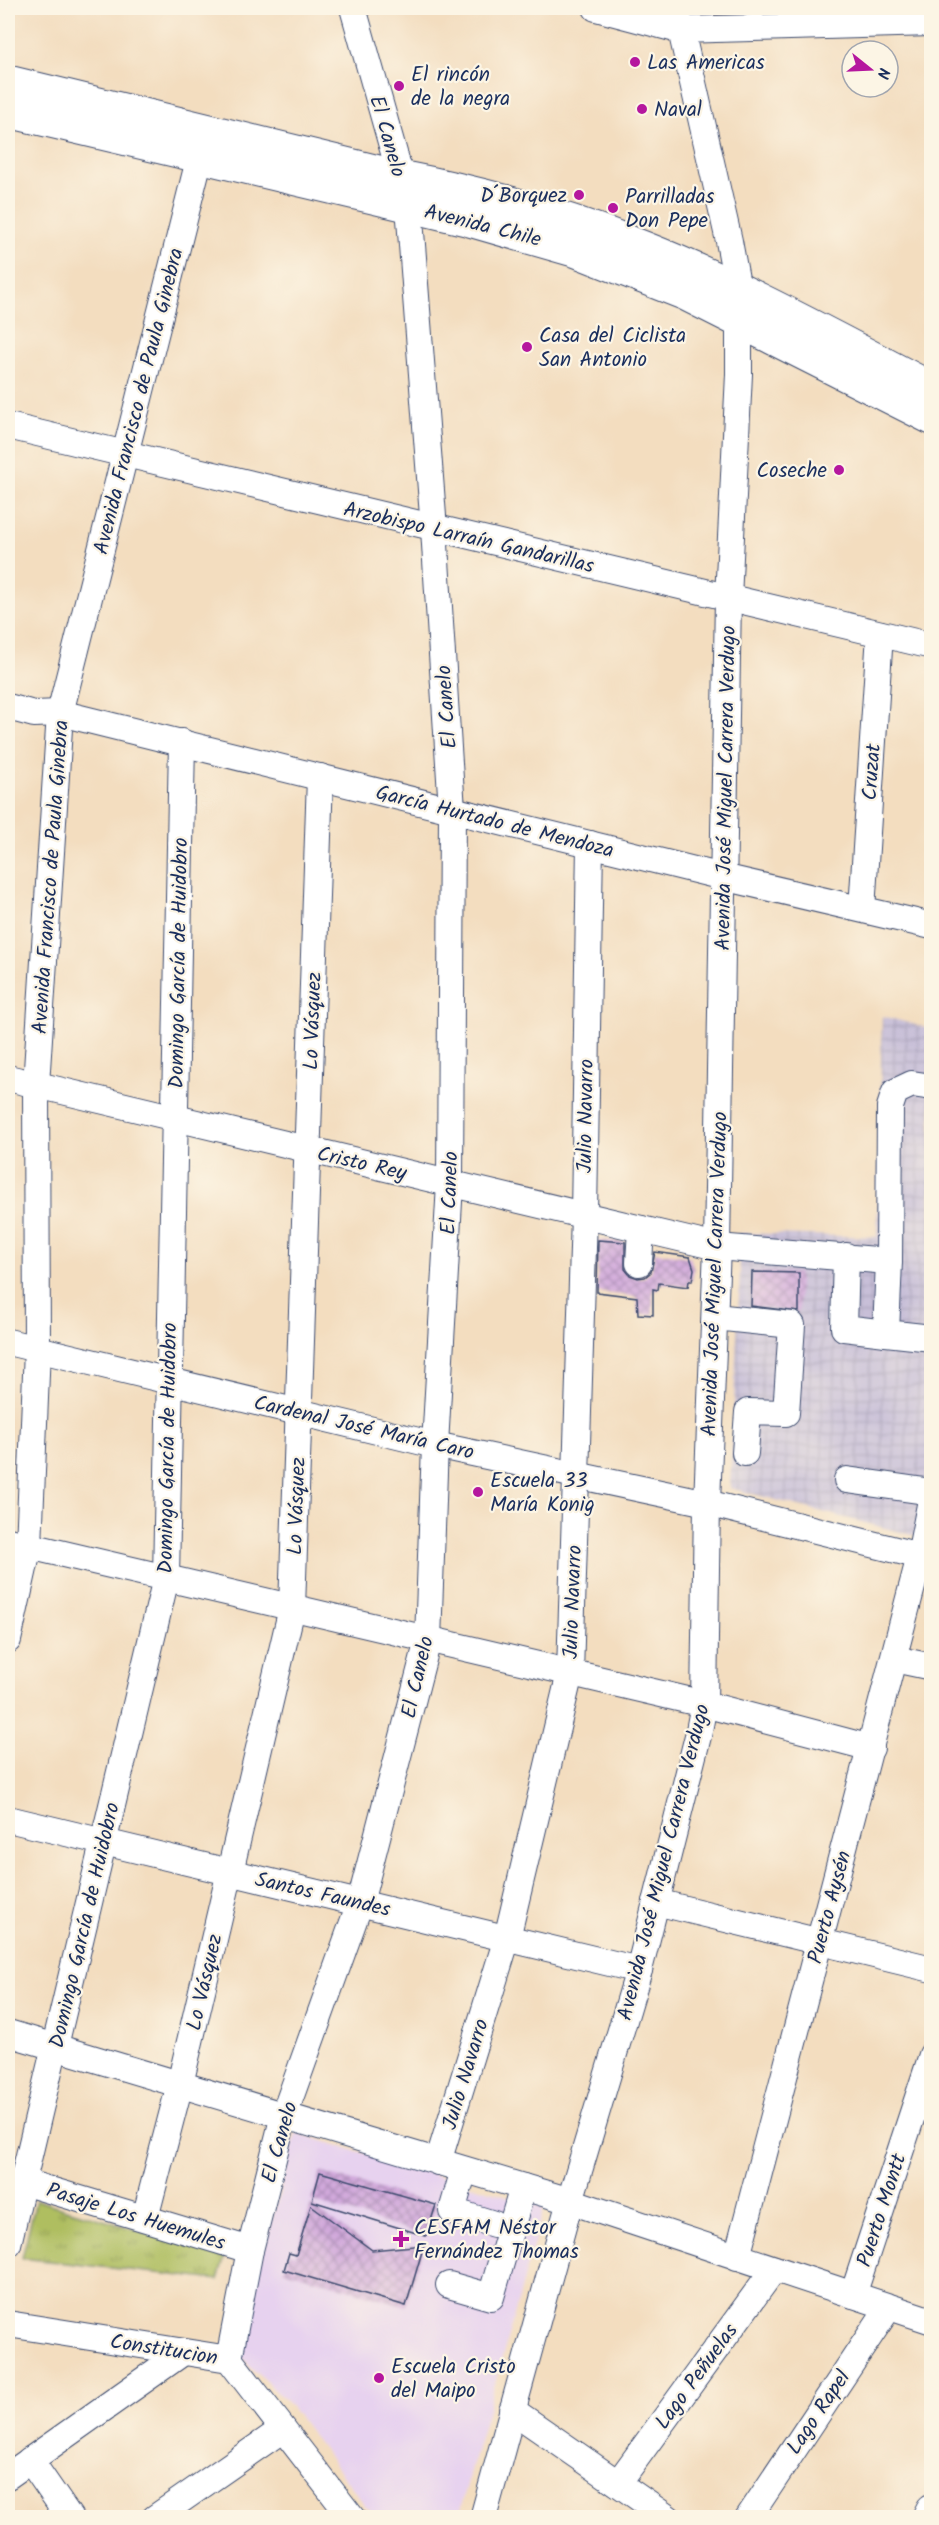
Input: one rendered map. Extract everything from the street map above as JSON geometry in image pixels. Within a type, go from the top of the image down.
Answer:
[{"type":"highway","name":"Avenida Chile","points":[[8,82],[204,143],[404,191],[499,199],[578,223],[646,248],[739,319],[932,418]]},
{"type":"highway","name":"Avenida Chile","points":[[8,111],[204,143]]},
{"type":"highway","name":"Avenida Chile","points":[[739,319],[932,389]]},
{"type":"main road","points":[[928,2517],[932,2510]]},
{"type":"street","name":"El Canelo","points":[[229,2359],[250,2250],[284,2115],[360,1904],[428,1640],[435,1445],[450,1184],[452,810],[434,529],[404,191],[353,8]]},
{"type":"street","points":[[596,8],[678,19],[932,23]]},
{"type":"street","name":"Avenida José Miguel Carrera Verdugo","points":[[483,2517],[570,2201],[639,1970],[704,1704],[707,1503],[717,1246],[728,598],[739,319],[729,241],[678,19]]},
{"type":"street","name":"Avenida Francisco de Paula Ginebra","points":[[8,1640],[37,1349],[36,1085],[60,713],[204,143]]},
{"type":"street","name":"Arzobispo Larraín Gandarillas","points":[[8,426],[932,646]]},
{"type":"street","name":"Cruzat","points":[[861,909],[880,634]]},
{"type":"street","name":"García Hurtado de Mendoza","points":[[8,689],[36,697],[60,713]]},
{"type":"street","name":"García Hurtado de Mendoza","points":[[8,706],[34,714],[60,713],[182,742],[723,877],[932,926]]},
{"type":"street","name":"Domingo García de Huidobro","points":[[8,2244],[12,2205],[23,2182],[166,1578],[182,742]]},
{"type":"street","name":"Lo Vásquez","points":[[145,2218],[180,2084],[292,1608],[320,777]]},
{"type":"street","name":"Julio Navarro","points":[[438,2162],[507,1938],[570,1673],[584,1215],[590,844]]},
{"type":"street","name":"Cristo Rey","points":[[8,1078],[717,1246],[889,1261]]},
{"type":"street","points":[[886,1333],[890,1107],[895,1092],[912,1084],[932,1087]]},
{"type":"street","points":[[639,1263],[641,1229]]},
{"type":"street","points":[[846,1257],[844,1328],[932,1338]]},
{"type":"street","points":[[715,1317],[792,1325],[786,1413],[748,1412],[745,1453]]},
{"type":"street","name":"Cardenal José María Caro","points":[[8,1342],[435,1445],[707,1503],[926,1558]]},
{"type":"street","points":[[847,1480],[932,1494]]},
{"type":"street","name":"Puerto Aysén","points":[[737,2257],[894,1659],[926,1558],[932,1494]]},
{"type":"street","points":[[18,1543],[704,1704],[871,1748]]},
{"type":"street","points":[[894,1659],[932,1667]]},
{"type":"street","name":"Santos Faundes","points":[[8,1819],[639,1970]]},
{"type":"street","points":[[656,1902],[932,1969]]},
{"type":"street","points":[[8,2033],[570,2201],[932,2321]]},
{"type":"street","name":"Puerto Montt","points":[[854,2295],[932,2055]]},
{"type":"street","points":[[464,2170],[452,2211],[494,2224]]},
{"type":"street","name":"Pasaje Los Huemules","points":[[23,2182],[250,2250]]},
{"type":"street","points":[[449,2285],[491,2297],[523,2187]]},
{"type":"street","name":"Lago Peñuelas","points":[[618,2483],[774,2269]]},
{"type":"street","name":"Lago Rapel","points":[[748,2517],[889,2307]]},
{"type":"street","name":"Constitucion","points":[[8,2324],[229,2359],[352,2517]]},
{"type":"street","points":[[8,2476],[183,2353]]},
{"type":"street","points":[[512,2410],[618,2483],[659,2515]]},
{"type":"street","points":[[155,2517],[282,2429]]},
{"type":"street","points":[[30,2460],[70,2517]]},
{"type":"shaded area","points":[[882,1016],[931,1029],[931,1540],[730,1488],[740,1272],[738,1233],[877,1237]]},
{"type":"shaded area","points":[[296,2133],[544,2207],[458,2517],[374,2517],[289,2404],[236,2352]]},
{"type":"green space","points":[[36,2200],[225,2256],[218,2280],[22,2258]]},
{"type":"building","points":[[598,1240],[625,1242],[625,1269],[630,1275],[638,1278],[645,1277],[651,1272],[655,1252],[690,1257],[694,1269],[692,1281],[689,1281],[688,1287],[659,1283],[658,1290],[653,1289],[653,1315],[638,1314],[637,1297],[597,1292]]},
{"type":"building","points":[[752,1272],[799,1273],[799,1312],[751,1306]]},
{"type":"building","points":[[320,2172],[436,2205],[426,2236],[312,2201]]},
{"type":"building","points":[[311,2205],[372,2250],[424,2245],[406,2306],[284,2270],[289,2253],[296,2255]]},
{"type":"place","name":"Las Americas","points":[[635,62]]},
{"type":"place","name":"El rincón de la negra","points":[[399,86]]},
{"type":"place","name":"Naval","points":[[642,109]]},
{"type":"place","name":"D´Borquez","points":[[579,195]]},
{"type":"place","name":"Parrilladas Don Pepe","points":[[613,208]]},
{"type":"place","name":"Casa del Ciclista San Antonio","points":[[527,347]]},
{"type":"place","name":"Coseche","points":[[839,470]]},
{"type":"place","name":"Escuela 33 María Konig","points":[[478,1492]]},
{"type":"place","name":"CESFAM Néstor Fernández Thomas","points":[[401,2239]]},
{"type":"place","name":"Escuela Cristo del Maipo","points":[[379,2378]]}]
